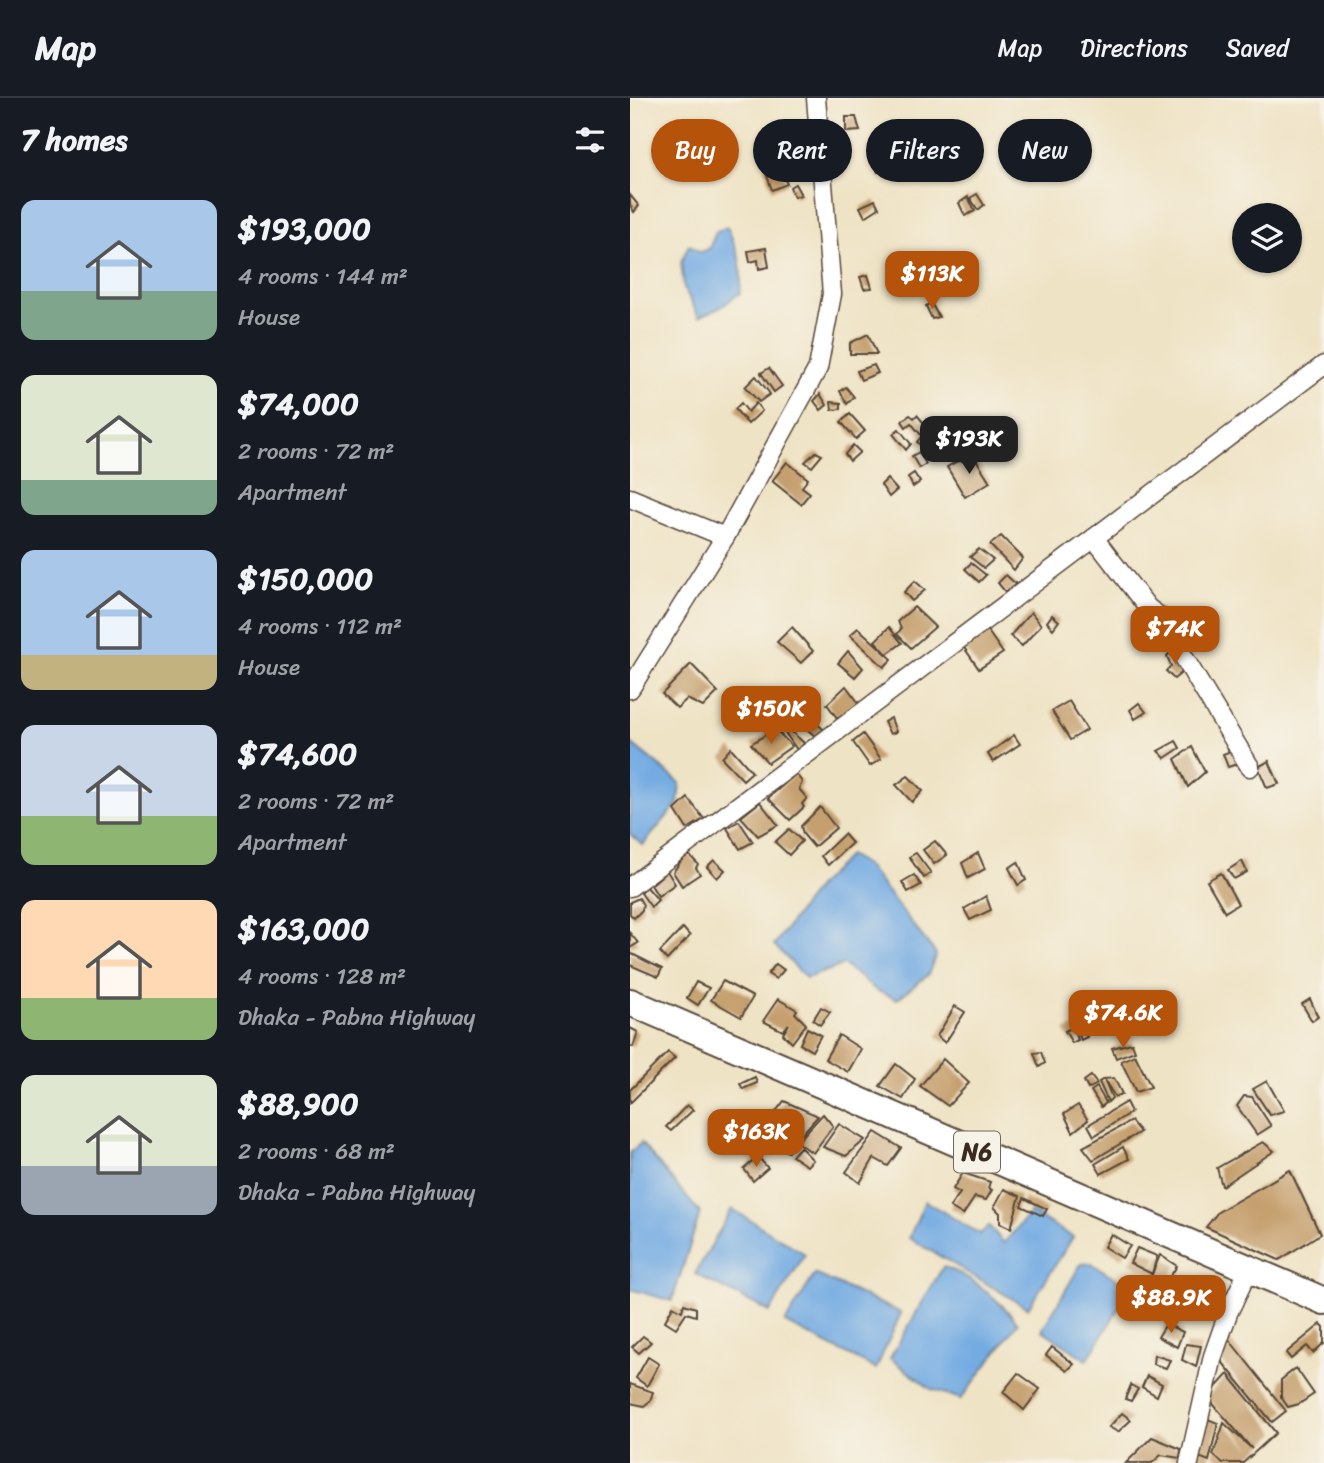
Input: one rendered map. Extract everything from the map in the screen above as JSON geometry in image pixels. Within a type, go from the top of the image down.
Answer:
[{"type":"highway","name":"N6","points":[[630,1002],[1324,1301]]},
{"type":"street","points":[[630,689],[725,537],[817,368],[832,294],[816,98]]},
{"type":"street","points":[[630,887],[1324,365]]},
{"type":"street","points":[[630,498],[725,537]]},
{"type":"street","points":[[1094,538],[1148,608],[1159,616],[1250,766]]},
{"type":"street","points":[[1189,1463],[1213,1356],[1228,1313],[1249,1269]]},
{"type":"water","points":[[727,227],[739,259],[740,293],[721,307],[699,317],[684,288],[681,262],[689,245],[700,252],[709,249],[716,232]]},
{"type":"water","points":[[630,742],[680,783],[678,803],[643,845],[630,834]]},
{"type":"water","points":[[849,855],[867,866],[936,954],[928,975],[897,999],[877,991],[844,965],[806,978],[774,945],[818,886]]},
{"type":"water","points":[[641,1143],[700,1213],[672,1301],[630,1289],[630,1153]]},
{"type":"water","points":[[925,1201],[980,1234],[989,1226],[1004,1243],[1031,1212],[1073,1237],[1028,1308],[909,1238]]},
{"type":"water","points":[[732,1209],[805,1254],[770,1312],[695,1274]]},
{"type":"water","points":[[1091,1263],[1120,1281],[1126,1297],[1087,1360],[1042,1330],[1081,1264]]},
{"type":"water","points":[[943,1267],[963,1275],[984,1289],[1018,1323],[961,1399],[931,1389],[890,1358]]},
{"type":"water","points":[[815,1274],[901,1313],[876,1369],[785,1323]]},
{"type":"building","points":[[856,117],[860,131],[852,132],[852,119],[846,119]]},
{"type":"building","points":[[769,182],[786,182],[787,184],[772,190]]},
{"type":"building","points":[[795,184],[801,195],[794,197],[790,187]]},
{"type":"building","points":[[977,194],[984,205],[978,210],[970,198]]},
{"type":"building","points":[[630,195],[639,206],[634,212],[630,205]]},
{"type":"building","points":[[968,197],[975,211],[965,216],[959,203]]},
{"type":"building","points":[[875,200],[879,208],[865,217],[860,207]]},
{"type":"building","points":[[766,248],[769,267],[759,269],[758,260],[750,262],[748,251]]},
{"type":"building","points":[[909,261],[919,283],[911,286],[901,264]]},
{"type":"building","points":[[868,275],[872,288],[864,289],[860,277]]},
{"type":"building","points":[[931,303],[939,317],[932,319],[926,306]]},
{"type":"building","points":[[868,334],[877,354],[850,354],[850,343]]},
{"type":"building","points":[[874,365],[878,373],[861,380],[857,371]]},
{"type":"building","points":[[769,368],[782,386],[774,392],[761,373]]},
{"type":"building","points":[[756,376],[770,394],[759,402],[745,387]]},
{"type":"building","points":[[846,387],[854,397],[847,404],[840,391]]},
{"type":"building","points":[[820,394],[827,405],[821,410],[814,401]]},
{"type":"building","points":[[831,402],[841,403],[841,409],[832,410]]},
{"type":"building","points":[[741,403],[748,412],[756,403],[762,411],[748,424],[735,409]]},
{"type":"building","points":[[850,414],[865,431],[856,439],[841,422]]},
{"type":"building","points":[[910,415],[914,418],[917,415],[935,436],[921,446],[917,442],[922,436],[911,423],[906,427],[902,421]]},
{"type":"building","points":[[899,429],[911,444],[906,450],[893,434]]},
{"type":"building","points":[[853,445],[860,452],[850,461],[845,454]]},
{"type":"building","points":[[816,452],[822,455],[812,467],[805,462]]},
{"type":"building","points":[[919,452],[926,464],[919,468],[912,456]]},
{"type":"building","points":[[975,458],[990,482],[965,497],[947,467]]},
{"type":"building","points":[[787,462],[808,479],[802,487],[810,493],[801,504],[772,481]]},
{"type":"building","points":[[914,473],[920,482],[913,487],[908,477]]},
{"type":"building","points":[[887,479],[897,490],[889,497],[881,485]]},
{"type":"building","points":[[1001,536],[1023,558],[1014,570],[990,545]]},
{"type":"building","points":[[979,549],[993,560],[984,568],[970,557]]},
{"type":"building","points":[[971,563],[986,575],[979,582],[965,569]]},
{"type":"building","points":[[1006,575],[1017,585],[1007,594],[998,583]]},
{"type":"building","points":[[915,581],[925,590],[912,601],[904,592]]},
{"type":"building","points":[[914,607],[935,627],[911,648],[897,634],[901,629],[898,621]]},
{"type":"building","points":[[1031,612],[1041,625],[1022,646],[1010,636]]},
{"type":"building","points":[[1052,615],[1059,621],[1053,629],[1047,622]]},
{"type":"building","points":[[792,627],[813,651],[801,663],[777,642]]},
{"type":"building","points":[[889,627],[902,643],[887,654],[875,641]]},
{"type":"building","points":[[858,628],[892,659],[884,667],[850,635]]},
{"type":"building","points":[[987,630],[1003,653],[979,669],[963,646]]},
{"type":"building","points":[[848,651],[863,668],[855,677],[838,663]]},
{"type":"building","points":[[1172,651],[1186,669],[1174,679],[1166,671],[1171,666],[1167,656]]},
{"type":"building","points":[[691,664],[718,692],[703,707],[687,699],[677,708],[662,694]]},
{"type":"building","points":[[846,686],[861,706],[840,722],[827,704]]},
{"type":"building","points":[[794,691],[803,700],[788,713],[778,705]]},
{"type":"building","points":[[1069,701],[1087,730],[1070,740],[1052,711]]},
{"type":"building","points":[[1139,703],[1146,712],[1135,719],[1130,710]]},
{"type":"building","points":[[809,716],[824,730],[816,737],[802,725]]},
{"type":"building","points":[[891,718],[896,732],[890,734],[884,722]]},
{"type":"building","points":[[783,724],[804,743],[798,751],[781,727]]},
{"type":"building","points":[[775,729],[792,746],[768,763],[751,744]]},
{"type":"building","points":[[863,734],[881,759],[870,766],[853,742]]},
{"type":"building","points":[[1014,735],[1020,744],[993,762],[988,754]]},
{"type":"building","points":[[1176,741],[1180,748],[1165,758],[1158,751]]},
{"type":"building","points":[[1192,747],[1205,772],[1188,787],[1175,759]]},
{"type":"building","points":[[731,748],[752,772],[743,780],[722,758]]},
{"type":"building","points":[[1233,750],[1237,764],[1228,767],[1223,754]]},
{"type":"building","points":[[1269,761],[1279,784],[1267,788],[1258,767]]},
{"type":"building","points":[[796,774],[802,782],[799,789],[807,798],[802,804],[804,807],[790,820],[768,798]]},
{"type":"building","points":[[908,776],[923,791],[912,802],[896,785]]},
{"type":"building","points":[[688,798],[704,819],[687,829],[675,810]]},
{"type":"building","points":[[760,802],[778,825],[758,836],[741,817]]},
{"type":"building","points":[[820,807],[836,828],[814,847],[803,834],[801,826]]},
{"type":"building","points":[[739,821],[753,842],[740,849],[727,828]]},
{"type":"building","points":[[789,829],[802,841],[789,855],[775,842]]},
{"type":"building","points":[[844,834],[852,843],[828,865],[821,856]]},
{"type":"building","points":[[935,841],[947,855],[934,864],[923,850]]},
{"type":"building","points":[[687,853],[698,864],[696,868],[700,874],[682,886],[673,872]]},
{"type":"building","points":[[916,853],[931,873],[924,878],[909,857]]},
{"type":"building","points":[[978,853],[985,869],[968,878],[962,863]]},
{"type":"building","points":[[714,860],[725,870],[717,878],[707,867]]},
{"type":"building","points":[[1242,861],[1247,872],[1234,879],[1228,870]]},
{"type":"building","points":[[1018,862],[1026,880],[1018,885],[1009,868]]},
{"type":"building","points":[[667,871],[675,884],[658,896],[651,885]]},
{"type":"building","points":[[1221,873],[1238,904],[1225,912],[1207,881]]},
{"type":"building","points":[[914,875],[921,885],[908,892],[902,882]]},
{"type":"building","points":[[646,886],[658,900],[651,907],[641,893]]},
{"type":"building","points":[[986,896],[991,910],[970,920],[964,909]]},
{"type":"building","points":[[639,898],[643,905],[642,910],[634,918],[630,914],[630,902]]},
{"type":"building","points":[[683,928],[690,936],[667,960],[660,952]]},
{"type":"building","points":[[630,933],[638,943],[630,948]]},
{"type":"building","points":[[630,953],[662,969],[658,977],[630,965]]},
{"type":"building","points":[[776,964],[784,970],[776,979],[768,974]]},
{"type":"building","points":[[723,981],[753,997],[741,1017],[711,1000]]},
{"type":"building","points":[[696,982],[709,988],[698,1005],[687,998]]},
{"type":"building","points":[[778,999],[797,1010],[795,1013],[806,1024],[792,1043],[783,1034],[789,1024],[783,1031],[763,1021]]},
{"type":"building","points":[[1310,999],[1318,1017],[1312,1021],[1302,1004]]},
{"type":"building","points":[[955,1006],[965,1012],[945,1043],[937,1036]]},
{"type":"building","points":[[821,1007],[830,1012],[820,1025],[813,1020]]},
{"type":"building","points":[[1082,1025],[1087,1037],[1081,1040],[1076,1028]]},
{"type":"building","points":[[1073,1027],[1078,1040],[1072,1043],[1065,1031]]},
{"type":"building","points":[[630,1028],[638,1032],[633,1047],[630,1046]]},
{"type":"building","points":[[807,1028],[821,1035],[812,1051],[800,1044]]},
{"type":"building","points":[[839,1035],[861,1049],[848,1072],[825,1059]]},
{"type":"building","points":[[1132,1043],[1135,1051],[1116,1058],[1112,1048]]},
{"type":"building","points":[[668,1052],[675,1058],[630,1103],[630,1090]]},
{"type":"building","points":[[1041,1052],[1045,1063],[1039,1067],[1034,1053]]},
{"type":"building","points":[[1135,1055],[1151,1087],[1136,1092],[1121,1061]]},
{"type":"building","points":[[943,1059],[969,1083],[948,1106],[920,1086]]},
{"type":"building","points":[[896,1064],[915,1079],[903,1099],[880,1086]]},
{"type":"building","points":[[1091,1076],[1097,1084],[1088,1089],[1084,1081]]},
{"type":"building","points":[[755,1077],[757,1083],[743,1089],[740,1084]]},
{"type":"building","points":[[1114,1078],[1122,1094],[1115,1097],[1104,1079]]},
{"type":"building","points":[[1104,1079],[1112,1098],[1108,1102],[1099,1082]]},
{"type":"building","points":[[1267,1081],[1284,1111],[1270,1115],[1253,1089]]},
{"type":"building","points":[[1097,1087],[1106,1103],[1101,1107],[1091,1091]]},
{"type":"building","points":[[1244,1096],[1252,1097],[1271,1126],[1257,1135],[1237,1106]]},
{"type":"building","points":[[784,1101],[818,1116],[799,1137],[768,1122]]},
{"type":"building","points":[[1126,1102],[1131,1112],[1094,1136],[1088,1125]]},
{"type":"building","points":[[687,1105],[693,1110],[671,1131],[666,1127]]},
{"type":"building","points":[[1078,1105],[1088,1120],[1073,1132],[1064,1114]]},
{"type":"building","points":[[823,1114],[833,1126],[813,1153],[797,1142]]},
{"type":"building","points":[[1131,1121],[1140,1132],[1093,1160],[1083,1147]]},
{"type":"building","points":[[839,1124],[865,1140],[846,1156],[823,1147]]},
{"type":"building","points":[[765,1125],[797,1142],[788,1152],[758,1139]]},
{"type":"building","points":[[875,1132],[901,1148],[888,1166],[874,1158],[860,1183],[846,1172]]},
{"type":"building","points":[[1263,1142],[1274,1151],[1222,1186],[1217,1168]]},
{"type":"building","points":[[800,1147],[813,1160],[807,1166],[792,1156]]},
{"type":"building","points":[[1123,1147],[1129,1159],[1101,1174],[1095,1164]]},
{"type":"building","points":[[758,1157],[768,1168],[753,1181],[744,1169]]},
{"type":"building","points":[[1290,1170],[1320,1234],[1279,1260],[1206,1227],[1218,1212]]},
{"type":"building","points":[[963,1173],[990,1182],[988,1188],[992,1190],[986,1200],[975,1197],[963,1215],[950,1207],[960,1193],[953,1189]]},
{"type":"building","points":[[1004,1189],[1020,1196],[1011,1228],[1000,1223],[1000,1213],[994,1207]]},
{"type":"building","points":[[1024,1198],[1047,1209],[1043,1216],[1021,1206]]},
{"type":"building","points":[[1111,1234],[1130,1246],[1122,1258],[1104,1247]]},
{"type":"building","points":[[1137,1248],[1157,1256],[1152,1274],[1130,1263]]},
{"type":"building","points":[[1160,1255],[1177,1266],[1160,1292],[1147,1286]]},
{"type":"building","points":[[684,1304],[696,1308],[696,1316],[686,1313],[676,1328],[665,1321],[673,1306],[682,1311]]},
{"type":"building","points":[[1166,1324],[1183,1332],[1177,1347],[1158,1337]]},
{"type":"building","points":[[1321,1324],[1324,1327],[1324,1343],[1313,1353],[1307,1346],[1291,1359],[1286,1353]]},
{"type":"building","points":[[643,1336],[651,1342],[639,1353],[632,1347]]},
{"type":"building","points":[[1227,1337],[1286,1411],[1272,1422],[1218,1357]]},
{"type":"building","points":[[1186,1344],[1201,1346],[1196,1367],[1182,1360]]},
{"type":"building","points":[[1052,1347],[1074,1364],[1067,1371],[1046,1355]]},
{"type":"building","points":[[1154,1355],[1170,1360],[1166,1368],[1153,1364]]},
{"type":"building","points":[[648,1357],[659,1364],[647,1386],[636,1378]]},
{"type":"building","points":[[1296,1368],[1314,1394],[1299,1404],[1288,1407],[1281,1397],[1281,1380]]},
{"type":"building","points":[[1018,1373],[1040,1389],[1024,1410],[1003,1392]]},
{"type":"building","points":[[1228,1374],[1276,1433],[1243,1463],[1223,1463],[1213,1455],[1224,1423],[1252,1449],[1207,1397]]},
{"type":"building","points":[[1147,1376],[1162,1384],[1157,1396],[1142,1387]]},
{"type":"building","points":[[630,1384],[653,1392],[650,1401],[644,1406],[630,1403]]},
{"type":"building","points":[[1131,1385],[1138,1389],[1131,1401],[1125,1399]]},
{"type":"building","points":[[1122,1413],[1131,1420],[1118,1432],[1109,1427]]},
{"type":"building","points":[[1205,1418],[1218,1423],[1209,1461],[1196,1456]]},
{"type":"building","points":[[1152,1437],[1181,1449],[1180,1458],[1161,1455],[1152,1463],[1126,1463]]}]
